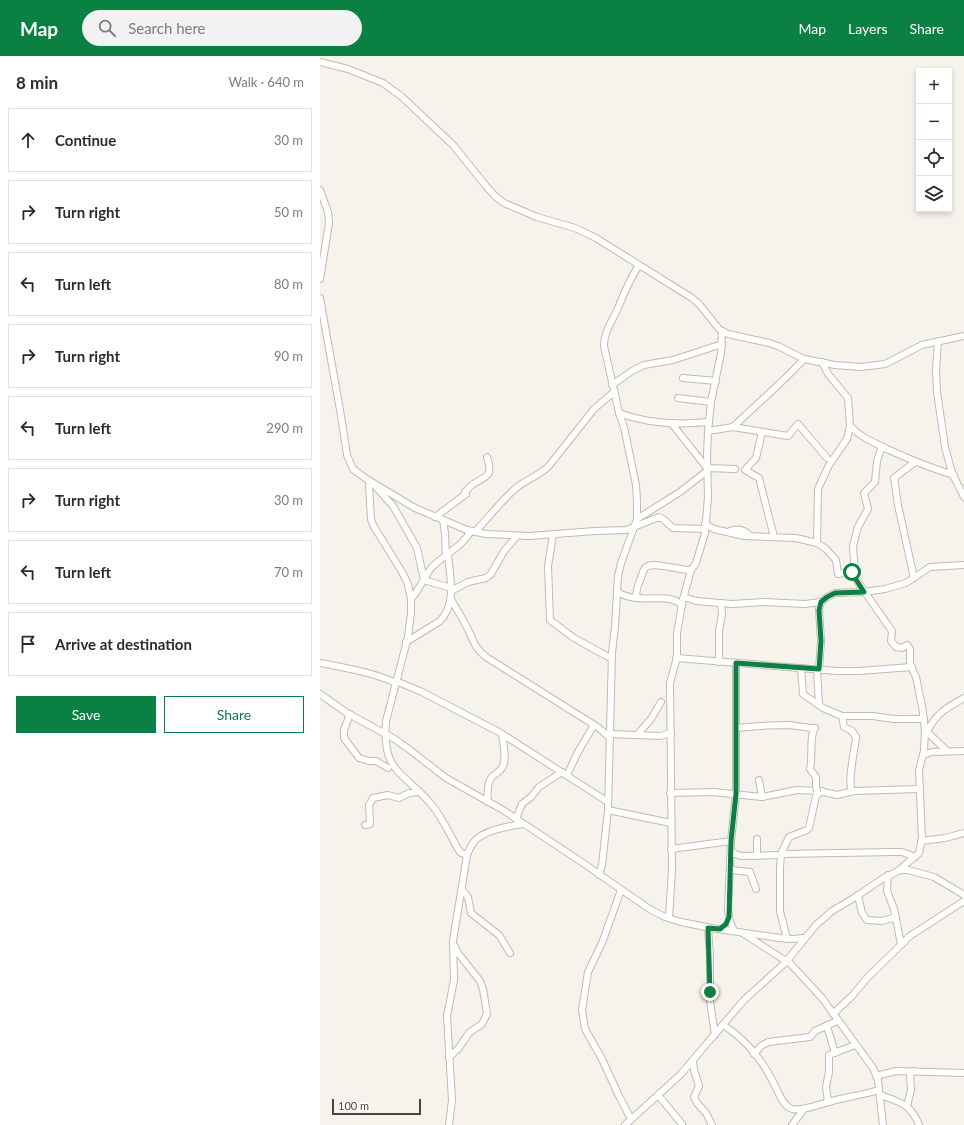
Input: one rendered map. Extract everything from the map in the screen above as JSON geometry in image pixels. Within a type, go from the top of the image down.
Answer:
[{"type":"street","points":[[320,62],[348,69],[383,83],[400,96],[453,145],[486,186],[504,203],[537,217],[587,233],[607,243],[692,298],[699,304],[719,329],[736,337],[756,340],[778,346],[804,359],[835,365],[861,367],[875,366],[892,362],[922,345],[964,336]]},
{"type":"street","points":[[320,190],[328,212],[329,223],[320,279]]},
{"type":"street","points":[[599,875],[602,865],[608,810],[612,659],[617,592],[621,563],[637,519],[636,485],[624,427],[612,385],[604,346],[604,336],[627,286],[639,265]]},
{"type":"street","points":[[320,298],[347,455],[353,469],[415,508],[473,531],[486,534],[517,536],[553,535],[595,530],[626,530],[659,517],[664,518],[673,528],[705,526],[729,532],[741,530],[746,531],[750,536],[796,538],[817,543],[826,549],[836,560],[838,574],[852,572],[864,592],[892,631],[891,641],[896,647],[902,648],[907,645],[910,649],[912,667],[916,677],[926,731],[923,755],[919,770],[922,826],[921,849],[915,857],[898,871]]},
{"type":"street","points":[[669,918],[672,870],[670,683],[676,658],[677,633],[682,605],[691,570],[699,554],[705,526],[708,492],[708,431],[711,402],[722,344],[722,331]]},
{"type":"street","points":[[938,341],[936,370],[937,392],[945,447],[954,475],[964,497]]},
{"type":"street","points":[[612,385],[632,371],[644,366],[673,360],[722,344]]},
{"type":"street","points":[[733,427],[762,399],[786,379],[804,359]]},
{"type":"street","points":[[817,543],[818,489],[829,465],[847,439],[850,426],[848,398],[828,374],[822,362]]},
{"type":"street","points":[[683,378],[716,381]]},
{"type":"street","points":[[411,599],[433,567],[460,545],[509,495],[524,482],[548,467],[594,409],[614,392]]},
{"type":"street","points":[[678,398],[711,402]]},
{"type":"street","points":[[619,413],[638,419],[672,424],[709,422]]},
{"type":"street","points":[[672,424],[707,470]]},
{"type":"street","points":[[708,431],[733,427],[788,436],[798,424],[828,458]]},
{"type":"street","points":[[850,426],[862,437],[915,462],[932,469],[954,475]]},
{"type":"street","points":[[762,432],[756,458],[745,470],[759,478],[774,537]]},
{"type":"street","points":[[855,578],[853,546],[858,528],[868,508],[864,493],[875,482],[877,461],[882,446]]},
{"type":"street","points":[[435,517],[466,494],[465,492],[471,485],[487,476],[489,468],[487,457]]},
{"type":"street","points":[[914,578],[898,505],[894,478],[915,462]]},
{"type":"street","points":[[637,519],[680,492],[707,470],[735,469]]},
{"type":"street","points":[[370,481],[393,506],[417,548],[424,580]]},
{"type":"street","points":[[370,481],[371,519],[376,532],[402,572],[408,584],[411,599],[411,612],[406,642],[386,721],[386,751],[392,766],[430,803],[444,821],[461,853],[467,855]]},
{"type":"street","points":[[406,642],[440,621],[445,616],[449,607],[451,589],[443,520]]},
{"type":"street","points":[[553,535],[548,566],[550,620],[574,638],[612,659]]},
{"type":"street","points":[[424,580],[451,589],[468,582],[486,578],[491,574],[504,551],[517,536]]},
{"type":"street","points":[[636,598],[638,584],[644,569],[647,567],[656,565],[677,570],[691,570]]},
{"type":"street","points":[[684,597],[696,601],[721,603],[764,602],[805,604],[821,602],[835,593],[864,592],[906,583],[930,567],[964,565]]},
{"type":"street","points":[[617,592],[624,596],[636,598],[671,598],[678,601],[682,605]]},
{"type":"street","points":[[451,599],[465,623],[471,640],[478,650],[486,657],[610,736],[660,736],[670,733]]},
{"type":"street","points":[[819,705],[818,669],[821,641],[819,610],[821,602]]},
{"type":"street","points":[[719,662],[719,631],[722,614],[721,603]]},
{"type":"street","points":[[676,658],[859,671],[912,667]]},
{"type":"street","points":[[320,663],[384,677],[435,698],[502,734],[608,802]]},
{"type":"street","points":[[720,929],[726,924],[729,917],[731,841],[736,794],[736,663]]},
{"type":"street","points":[[801,668],[803,694],[819,705],[842,716],[924,719]]},
{"type":"street","points":[[320,694],[410,750],[446,778],[516,819],[583,862],[599,875],[651,910],[681,922],[708,928],[788,939],[804,938]]},
{"type":"street","points":[[926,731],[940,713],[964,698]]},
{"type":"street","points":[[637,735],[651,719],[661,702]]},
{"type":"street","points":[[350,714],[344,730],[344,738],[360,758],[376,762],[388,768]]},
{"type":"street","points":[[842,716],[844,727],[852,731],[856,737],[853,751],[850,789]]},
{"type":"street","points":[[516,819],[522,804],[531,797],[539,787],[565,773],[594,725]]},
{"type":"street","points":[[736,728],[763,726],[815,728],[812,732],[812,761],[810,769],[816,777],[818,790],[809,828],[789,837],[781,855],[780,904],[788,939]]},
{"type":"street","points":[[926,731],[947,751]]},
{"type":"street","points":[[488,802],[486,792],[491,778],[501,770],[504,762],[502,734]]},
{"type":"street","points":[[923,755],[947,751],[964,751]]},
{"type":"street","points":[[759,780],[762,797]]},
{"type":"street","points":[[670,793],[713,792],[762,797],[790,791],[805,790],[818,790],[837,795],[850,789],[919,788]]},
{"type":"street","points":[[365,825],[370,824],[369,805],[373,798],[388,795],[399,798],[409,793],[418,792]]},
{"type":"street","points":[[608,810],[671,823]]},
{"type":"street","points":[[449,1125],[452,1100],[447,1016],[454,980],[453,944],[467,855],[473,842],[480,837],[499,828],[523,824]]},
{"type":"street","points":[[921,841],[945,838],[964,833]]},
{"type":"street","points":[[757,839],[757,856]]},
{"type":"street","points":[[671,849],[731,841]]},
{"type":"street","points":[[731,851],[741,856],[902,852],[915,857]]},
{"type":"street","points":[[731,870],[750,872],[756,889]]},
{"type":"street","points":[[625,1125],[632,1121],[680,1075],[744,1000],[787,961],[804,938],[824,917],[888,875],[898,871],[908,870],[934,877],[964,895]]},
{"type":"street","points":[[888,875],[888,891],[896,917],[901,944]]},
{"type":"street","points":[[462,890],[468,896],[472,913],[499,935],[510,953]]},
{"type":"street","points":[[621,890],[602,943],[588,972],[582,1010],[585,1029],[602,1059],[618,1096],[632,1121]]},
{"type":"street","points":[[858,895],[862,913],[867,920],[882,921],[896,917]]},
{"type":"street","points":[[832,1014],[852,996],[861,984],[901,944],[919,930],[964,901]]},
{"type":"street","points":[[729,917],[734,931]]},
{"type":"street","points":[[708,928],[710,956],[710,1001],[715,1035]]},
{"type":"street","points":[[741,933],[787,961],[822,998],[832,1014],[864,1055],[876,1076],[880,1093],[882,1125]]},
{"type":"street","points":[[449,1057],[458,1048],[469,1032],[482,1024],[487,1014],[483,988],[480,981],[458,953],[453,944]]},
{"type":"street","points":[[754,1054],[761,1046],[768,1042],[810,1036],[815,1031],[837,1020]]},
{"type":"street","points":[[723,1025],[737,1034],[754,1054],[768,1074],[786,1106],[793,1109],[804,1109],[828,1102],[880,1093],[907,1106],[914,1113],[919,1125]]},
{"type":"street","points":[[827,1026],[835,1053]]},
{"type":"street","points":[[828,1102],[826,1087],[829,1072],[828,1056],[855,1045]]},
{"type":"street","points":[[693,1061],[699,1086],[694,1097],[706,1113],[712,1125]]},
{"type":"street","points":[[876,1076],[896,1071],[964,1073]]},
{"type":"street","points":[[907,1106],[911,1090],[910,1075],[913,1071]]},
{"type":"street","points":[[658,1095],[682,1124]]},
{"type":"street","points":[[792,1125],[804,1109]]},
{"type":"route","points":[[710,992],[708,928],[720,929],[726,924],[729,917],[731,841],[736,794],[736,663],[819,669],[821,641],[819,610],[821,602],[835,593],[864,592],[852,572]]}]
